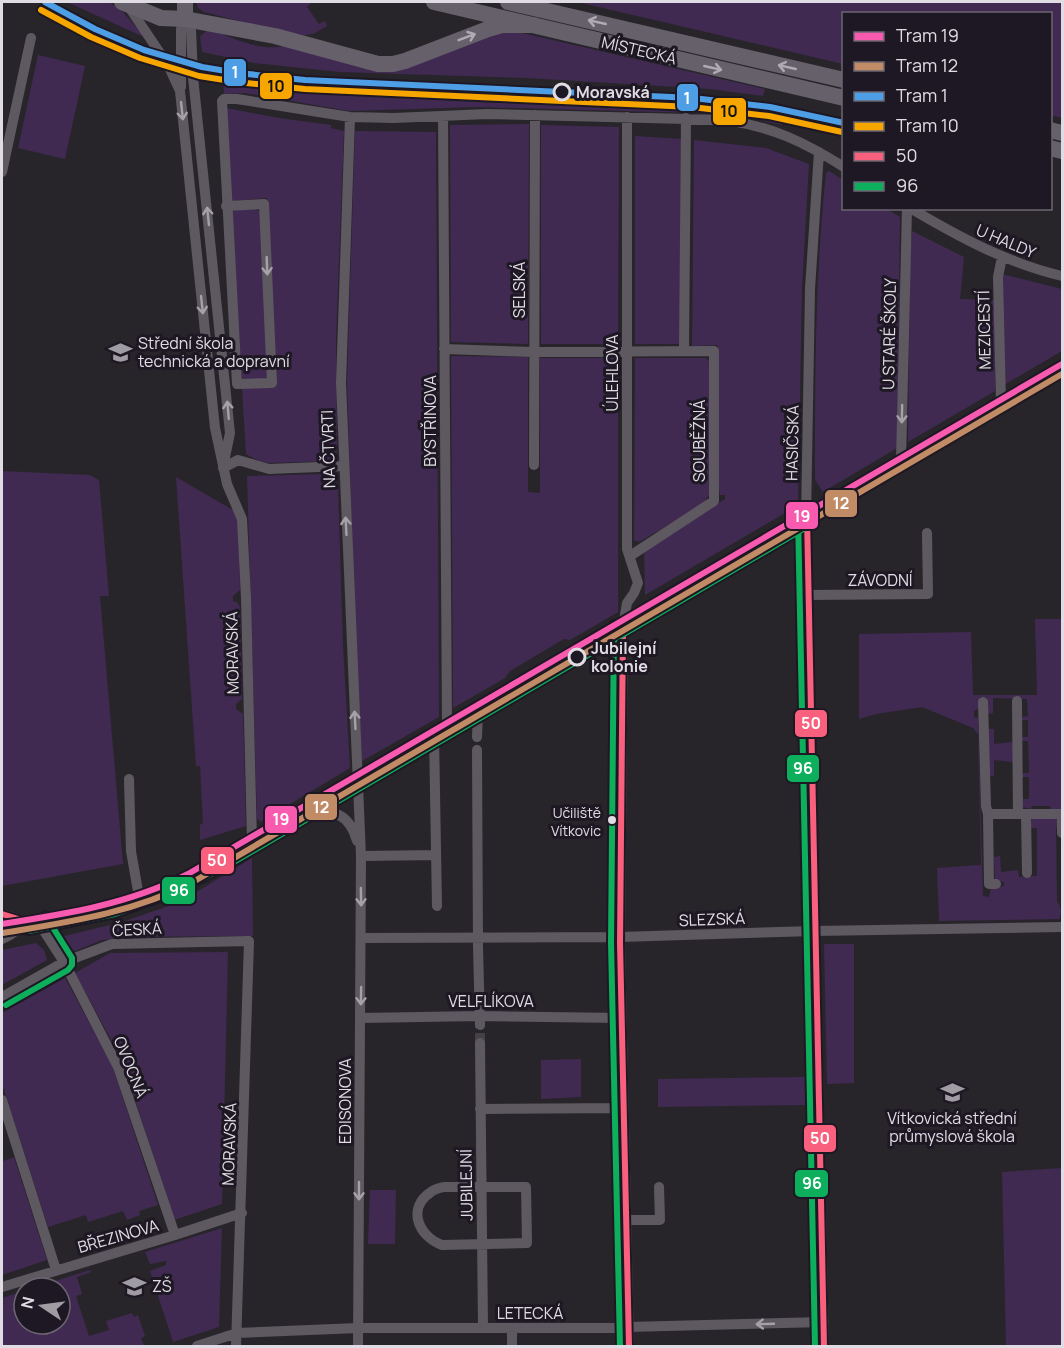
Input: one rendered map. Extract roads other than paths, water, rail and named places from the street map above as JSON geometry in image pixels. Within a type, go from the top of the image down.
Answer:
[{"type":"highway","points":[[185,2],[186,19]]},
{"type":"highway","name":"MÍSTECKÁ","points":[[434,2],[842,98]]},
{"type":"highway","name":"MÍSTECKÁ","points":[[508,2],[842,80]]},
{"type":"highway","points":[[125,3],[161,18],[186,19],[275,36],[370,63],[393,64],[488,29],[534,25]]},
{"type":"street","points":[[125,3],[168,65],[180,91]]},
{"type":"street","points":[[180,91],[181,29],[186,19]]},
{"type":"street","points":[[186,19],[191,29],[193,77],[230,433],[223,468]]},
{"type":"street","points":[[2,172],[31,38]]},
{"type":"street","name":"MORAVSKÁ","points":[[180,91],[215,428],[223,468],[242,519],[252,841]]},
{"type":"street","points":[[226,206],[264,204],[272,383],[237,384],[226,206],[222,101],[224,99],[237,99],[350,117],[535,115],[726,120],[759,126],[790,137],[842,166]]},
{"type":"street","name":"SELSKÁ","points":[[534,465],[535,115]]},
{"type":"street","name":"BYSTŘINOVA","points":[[443,116],[447,727]]},
{"type":"street","name":"NA ČTVRTI","points":[[350,117],[341,382],[358,779]]},
{"type":"street","name":"ÚLEHLOVA","points":[[627,117],[627,549],[638,583],[627,603],[623,624],[620,937],[629,1347]]},
{"type":"street","points":[[444,349],[534,352],[684,351],[686,118]]},
{"type":"street","name":"HASIČSKÁ","points":[[819,152],[810,290],[807,516],[824,1347]]},
{"type":"street","name":"U STARÉ ŠKOLY","points":[[901,461],[908,210]]},
{"type":"street","name":"U HALDY","points":[[912,210],[973,244],[1002,257],[1042,272],[1062,276]]},
{"type":"street","name":"MEZICESTÍ","points":[[1001,402],[998,277],[1002,257]]},
{"type":"street","name":"SOUBĚŽNÁ","points":[[630,556],[714,501],[714,351],[684,351]]},
{"type":"street","points":[[2,939],[33,921],[99,909],[139,897],[195,873],[1062,366]]},
{"type":"street","points":[[223,468],[238,460],[269,469],[344,466]]},
{"type":"street","name":"ZÁVODNÍ","points":[[808,595],[928,594],[927,533]]},
{"type":"street","points":[[1017,701],[1027,873]]},
{"type":"street","points":[[983,702],[989,884],[996,884]]},
{"type":"street","points":[[477,737],[478,709]]},
{"type":"street","points":[[434,735],[437,906]]},
{"type":"street","points":[[477,750],[480,1020]]},
{"type":"street","points":[[129,779],[131,851],[139,897]]},
{"type":"street","name":"EDISONOVA","points":[[358,779],[362,938],[358,1347]]},
{"type":"street","name":"EDISONOVA","points":[[306,810],[342,815],[354,833],[361,856]]},
{"type":"street","points":[[988,814],[1062,814],[1062,833]]},
{"type":"street","points":[[361,856],[436,855]]},
{"type":"street","points":[[2,914],[33,921]]},
{"type":"street","name":"OVOCNÁ","points":[[33,921],[64,962],[118,1067],[175,1235]]},
{"type":"street","name":"SLEZSKÁ","points":[[362,938],[620,937],[1062,927]]},
{"type":"street","name":"MORAVSKÁ","points":[[236,1347],[249,941]]},
{"type":"street","name":"ČESKÁ","points":[[2,997],[64,962],[112,944],[249,941]]},
{"type":"street","name":"VELFLÍKOVA","points":[[360,1018],[480,1020],[622,1018]]},
{"type":"street","name":"JUBILEJNÍ","points":[[480,1043],[483,1328]]},
{"type":"street","points":[[2,1100],[56,1270]]},
{"type":"street","points":[[480,1108],[624,1108]]},
{"type":"street","points":[[444,1187],[526,1187],[526,1243],[482,1244],[442,1245],[432,1241],[423,1233],[418,1223],[421,1201],[431,1191],[444,1187]]},
{"type":"street","points":[[627,1220],[660,1220],[659,1187]]},
{"type":"street","name":"BŘEZINOVA","points":[[2,1287],[175,1235],[242,1212]]},
{"type":"street","name":"LETECKÁ","points":[[197,1347],[237,1333],[358,1328],[629,1328],[824,1322]]},
{"type":"street","points":[[512,1328],[512,1347]]},
{"type":"tunnel","points":[[480,1025],[480,1043]]},
{"type":"tram line","name":"1","points":[[45,2],[95,29],[144,50],[202,67],[238,73],[305,80],[693,98],[770,107],[842,123]]},
{"type":"tram line","name":"10","points":[[41,10],[91,37],[140,58],[199,76],[237,82],[305,89],[692,107],[769,116],[842,132]]},
{"type":"tram line","name":"19","points":[[2,924],[74,912],[121,900],[188,874],[1062,364]]},
{"type":"tram line","name":"12","points":[[3,933],[124,909],[147,902],[193,882],[1062,374]]},
{"type":"place","name":"Moravská","points":[[562,92]]},
{"type":"place","name":"Střední škola technická a dopravní","points":[[120,352]]},
{"type":"place","name":"Jubilejní kolonie","points":[[577,657]]},
{"type":"place","name":"Učiliště Vítkovic","points":[[612,820]]},
{"type":"place","name":"Vítkovická střední průmyslová škola","points":[[952,1093]]},
{"type":"place","name":"ZŠ","points":[[134,1286]]}]
